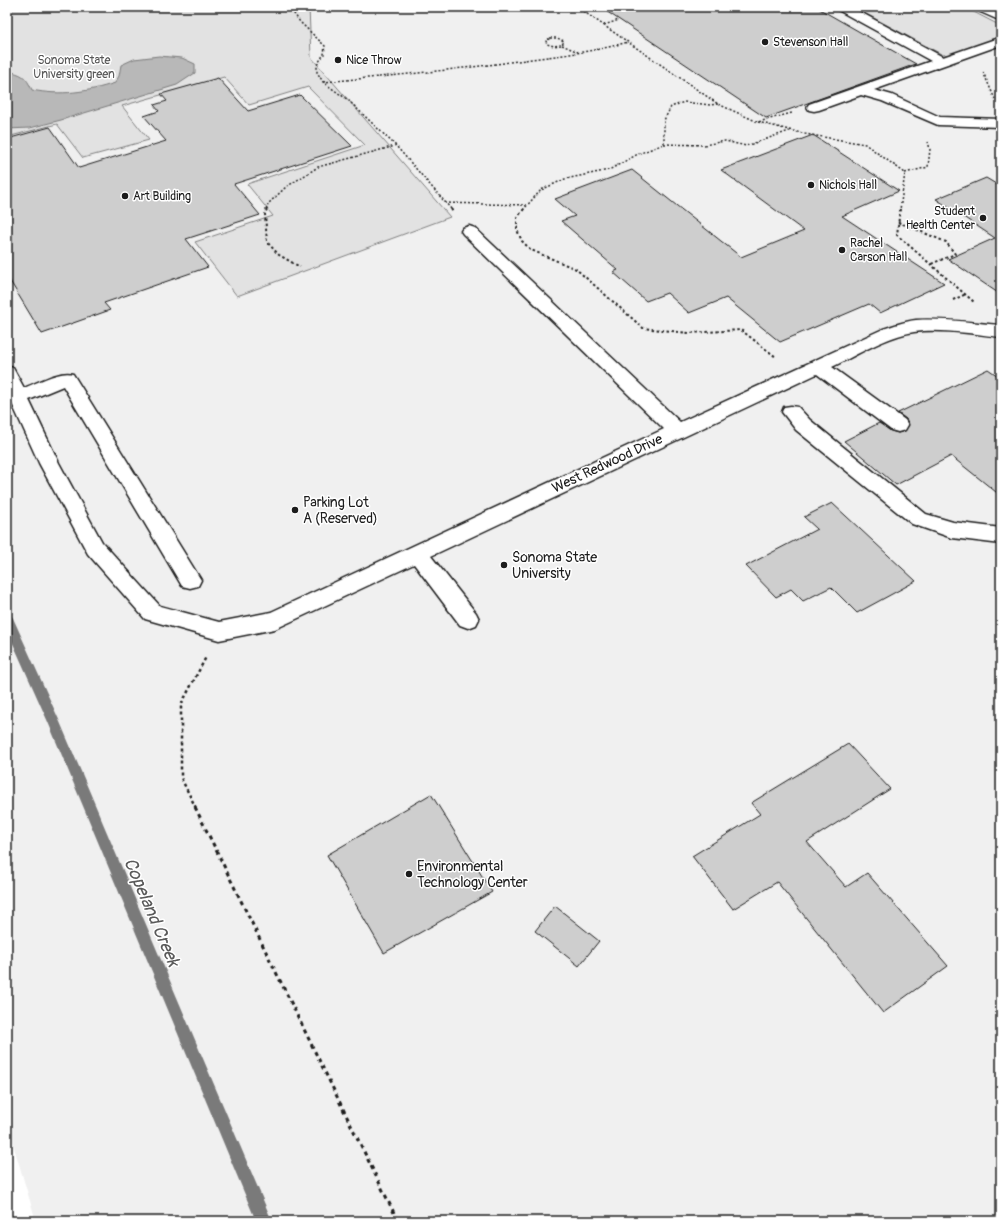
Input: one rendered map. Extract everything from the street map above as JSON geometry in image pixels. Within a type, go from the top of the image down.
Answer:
[{"type":"street","points":[[842,7],[942,62]]},
{"type":"street","points":[[980,7],[1001,17]]},
{"type":"street","points":[[814,107],[1001,41]]},
{"type":"street","points":[[860,90],[887,98],[938,121],[1001,123]]},
{"type":"street","points":[[469,230],[677,430]]},
{"type":"street","name":"West Redwood Drive","points":[[219,631],[275,620],[677,430],[889,333],[915,326],[945,326],[1001,331]]},
{"type":"street","points":[[819,366],[898,425]]},
{"type":"street","points":[[7,372],[50,463],[95,548],[153,613],[219,631]]},
{"type":"street","points":[[18,397],[67,378],[190,580]]},
{"type":"street","points":[[791,412],[803,425],[919,519],[952,530],[1001,536]]},
{"type":"street","points":[[417,553],[468,619]]},
{"type":"path","points":[[290,7],[299,20],[315,34],[325,46],[324,54],[317,65],[317,72],[323,82],[348,100],[396,146],[469,230]]},
{"type":"path","points":[[576,7],[718,104],[758,122],[865,144],[905,174]]},
{"type":"path","points":[[603,25],[620,20]]},
{"type":"path","points":[[562,45],[564,41],[558,38],[552,38],[546,41],[547,44],[551,46],[562,45],[578,52]]},
{"type":"path","points":[[323,82],[431,72],[578,52],[628,42]]},
{"type":"path","points":[[974,50],[995,100]]},
{"type":"path","points":[[664,144],[664,120],[671,107],[684,102],[710,105],[718,104]]},
{"type":"path","points":[[758,122],[814,107]]},
{"type":"path","points":[[905,174],[928,166],[930,149],[924,131],[909,122],[918,112]]},
{"type":"path","points":[[777,357],[741,330],[689,333],[643,328],[576,269],[531,250],[522,241],[517,230],[517,218],[541,190],[565,179],[609,170],[638,154],[664,144],[704,145],[725,141],[746,146],[792,130]]},
{"type":"path","points":[[300,267],[279,255],[267,242],[265,214],[269,203],[286,188],[318,167],[396,146]]},
{"type":"path","points":[[905,174],[897,235],[956,285],[977,305]]},
{"type":"path","points":[[445,203],[526,206]]},
{"type":"path","points":[[898,222],[946,242],[955,254],[931,264]]},
{"type":"path","points":[[219,631],[181,705],[181,778],[398,1221]]},
{"type":"shaded area","name":"Sonoma State University","points":[[7,7],[1001,7],[1001,1221],[36,1221],[7,1124]]},
{"type":"shaded area","points":[[159,56],[182,58],[195,64],[195,73],[177,85],[61,120],[30,128],[7,129],[7,71],[23,76],[32,90],[53,93],[74,92],[95,89],[115,83],[119,76],[121,65],[134,59]]},
{"type":"green space","name":"Sonoma State University green","points":[[7,7],[309,7],[311,57],[450,217],[237,296],[195,242],[273,216],[247,184],[365,145],[308,87],[249,105],[224,77],[122,106],[149,140],[83,158],[57,124],[7,137]]},
{"type":"green space","points":[[964,7],[1001,26],[1001,38],[953,55],[943,55],[855,8]]},
{"type":"building","name":"Stevenson Hall","points":[[600,7],[816,7],[916,64],[766,118]]},
{"type":"building","name":"Art Building","points":[[218,78],[248,111],[300,95],[352,146],[234,184],[260,215],[186,239],[208,267],[104,303],[110,310],[42,334],[7,276],[7,139],[50,127],[79,168],[166,141],[144,116],[159,111],[154,105],[167,101],[161,94]]},
{"type":"building","name":"Rachel Carson Hall","points":[[813,135],[899,191],[842,216],[944,283],[880,313],[869,304],[780,342],[726,298],[689,313],[667,293],[646,301],[613,272],[618,270],[561,221],[575,216],[555,199],[632,170],[741,257],[804,231],[721,170]]},
{"type":"building","name":"Student Health Center","points":[[986,178],[1001,187],[1001,295],[948,259],[995,238],[936,199]]},
{"type":"building","points":[[988,369],[1001,378],[1001,496],[951,456],[896,485],[844,441],[879,423],[891,431],[898,433],[905,431],[909,424],[906,419],[898,413]]},
{"type":"building","points":[[832,503],[916,581],[857,613],[831,587],[803,601],[791,589],[776,597],[746,566],[817,529],[804,517]]},
{"type":"building","points":[[848,744],[890,789],[807,842],[846,887],[867,873],[948,966],[883,1013],[777,882],[733,909],[692,856],[760,814],[751,803]]},
{"type":"building","name":"Environmental Technology Center","points":[[431,794],[492,892],[384,953],[327,855]]},
{"type":"building","points":[[555,906],[599,941],[579,966],[535,931]]},
{"type":"waterway","name":"Copeland Creek","points":[[7,618],[54,722],[264,1221]]},
{"type":"place","name":"Stevenson Hall","points":[[765,42]]},
{"type":"place","name":"Nice Throw","points":[[338,60]]},
{"type":"place","name":"Nichols Hall","points":[[811,185]]},
{"type":"place","name":"Art Building","points":[[125,196]]},
{"type":"place","name":"Student Health Center","points":[[983,218]]},
{"type":"place","name":"Rachel Carson Hall","points":[[842,250]]},
{"type":"place","name":"Parking Lot A (Reserved)","points":[[295,510]]},
{"type":"place","name":"Sonoma State University","points":[[504,565]]},
{"type":"place","name":"Environmental Technology Center","points":[[409,874]]}]
